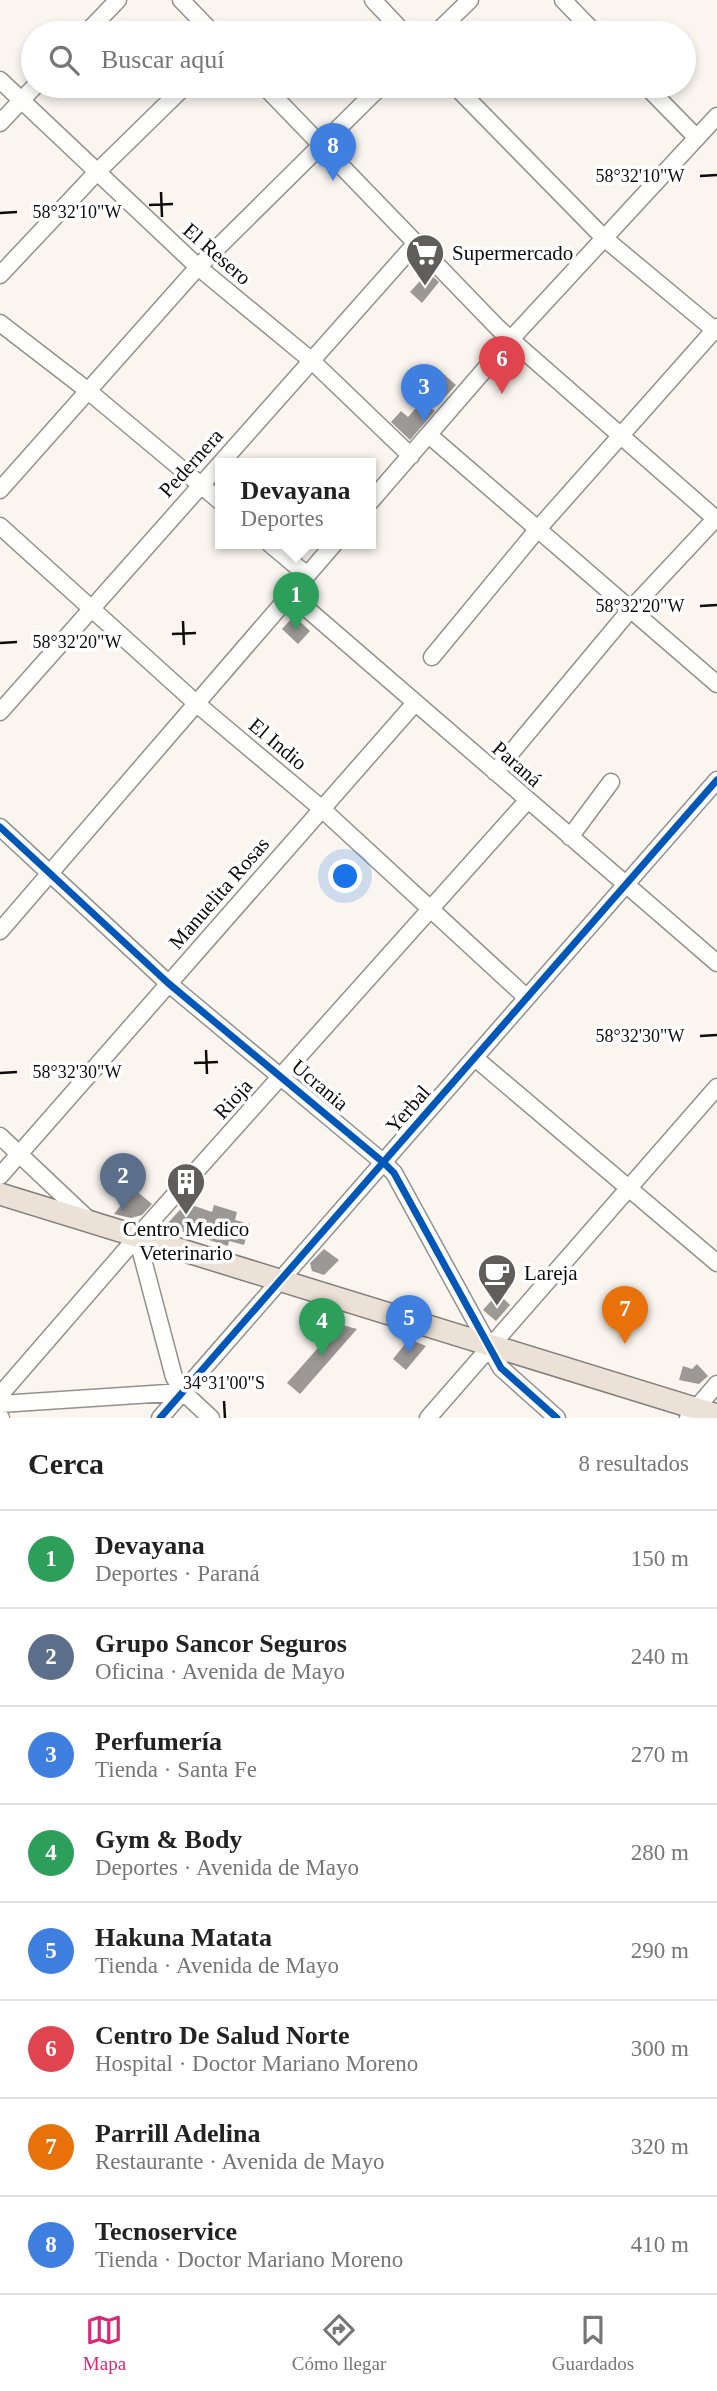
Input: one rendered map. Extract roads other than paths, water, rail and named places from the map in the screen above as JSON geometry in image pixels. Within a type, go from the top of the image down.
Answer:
[{"type":"main road","points":[[0,1194],[692,1413],[717,1415]]},
{"type":"street","points":[[98,21],[118,0]]},
{"type":"street","points":[[181,0],[201,21]]},
{"type":"street","points":[[373,0],[393,21]]},
{"type":"street","points":[[448,21],[470,0]]},
{"type":"street","points":[[563,0],[583,21]]},
{"type":"street","name":"El Resero","points":[[0,80],[198,267],[312,361],[411,456]]},
{"type":"street","points":[[0,275],[96,173],[173,98]]},
{"type":"street","points":[[276,98],[511,339],[716,519],[630,610],[495,772]]},
{"type":"street","points":[[0,490],[198,267],[368,98]]},
{"type":"street","points":[[432,657],[537,530],[716,329],[604,238],[467,98]]},
{"type":"street","points":[[658,98],[697,138]]},
{"type":"street","points":[[0,123],[22,100]]},
{"type":"street","points":[[376,495],[511,339],[717,116]]},
{"type":"street","name":"Pedernera","points":[[223,458],[416,243]]},
{"type":"street","points":[[0,323],[87,390],[215,497]]},
{"type":"street","points":[[430,436],[717,684]]},
{"type":"street","name":"Pedernera","points":[[0,712],[215,467]]},
{"type":"street","name":"El Indio","points":[[0,526],[197,704],[322,809],[526,997]]},
{"type":"street","points":[[276,549],[307,575]]},
{"type":"street","points":[[0,931],[330,549]]},
{"type":"street","name":"Paraná","points":[[291,595],[717,963]]},
{"type":"street","name":"Manuelita Rosas","points":[[0,1176],[415,703]]},
{"type":"street","name":"Yerbal","points":[[160,1418],[717,780]]},
{"type":"street","points":[[570,837],[611,782]]},
{"type":"street","name":"Rioja","points":[[0,1395],[136,1237],[527,801]]},
{"type":"street","name":"Ucrania","points":[[0,827],[168,983],[283,1076],[394,1173],[501,1368],[557,1418]]},
{"type":"street","points":[[475,1058],[717,1263]]},
{"type":"street","points":[[428,1418],[717,1087]]},
{"type":"street","points":[[0,1136],[94,1224]]},
{"type":"street","points":[[136,1237],[167,1359],[183,1392],[211,1418]]},
{"type":"street","points":[[692,1413],[717,1384]]},
{"type":"street","points":[[0,1404],[183,1392]]},
{"type":"place","name":"Tecnoservice","points":[[333,181]]},
{"type":"place","name":"Supermercado","points":[[425,287]]},
{"type":"place","name":"Centro De Salud Norte","points":[[502,394]]},
{"type":"place","name":"Perfumería","points":[[424,422]]},
{"type":"place","name":"Devayana","points":[[296,630]]},
{"type":"place","name":"Grupo Sancor Seguros","points":[[123,1211]]},
{"type":"place","name":"Centro Medico Veterinario","points":[[186,1216]]},
{"type":"place","name":"Lareja","points":[[497,1307]]},
{"type":"place","name":"Parrill Adelina","points":[[625,1344]]},
{"type":"place","name":"Hakuna Matata","points":[[409,1353]]},
{"type":"place","name":"Gym & Body","points":[[322,1356]]}]
